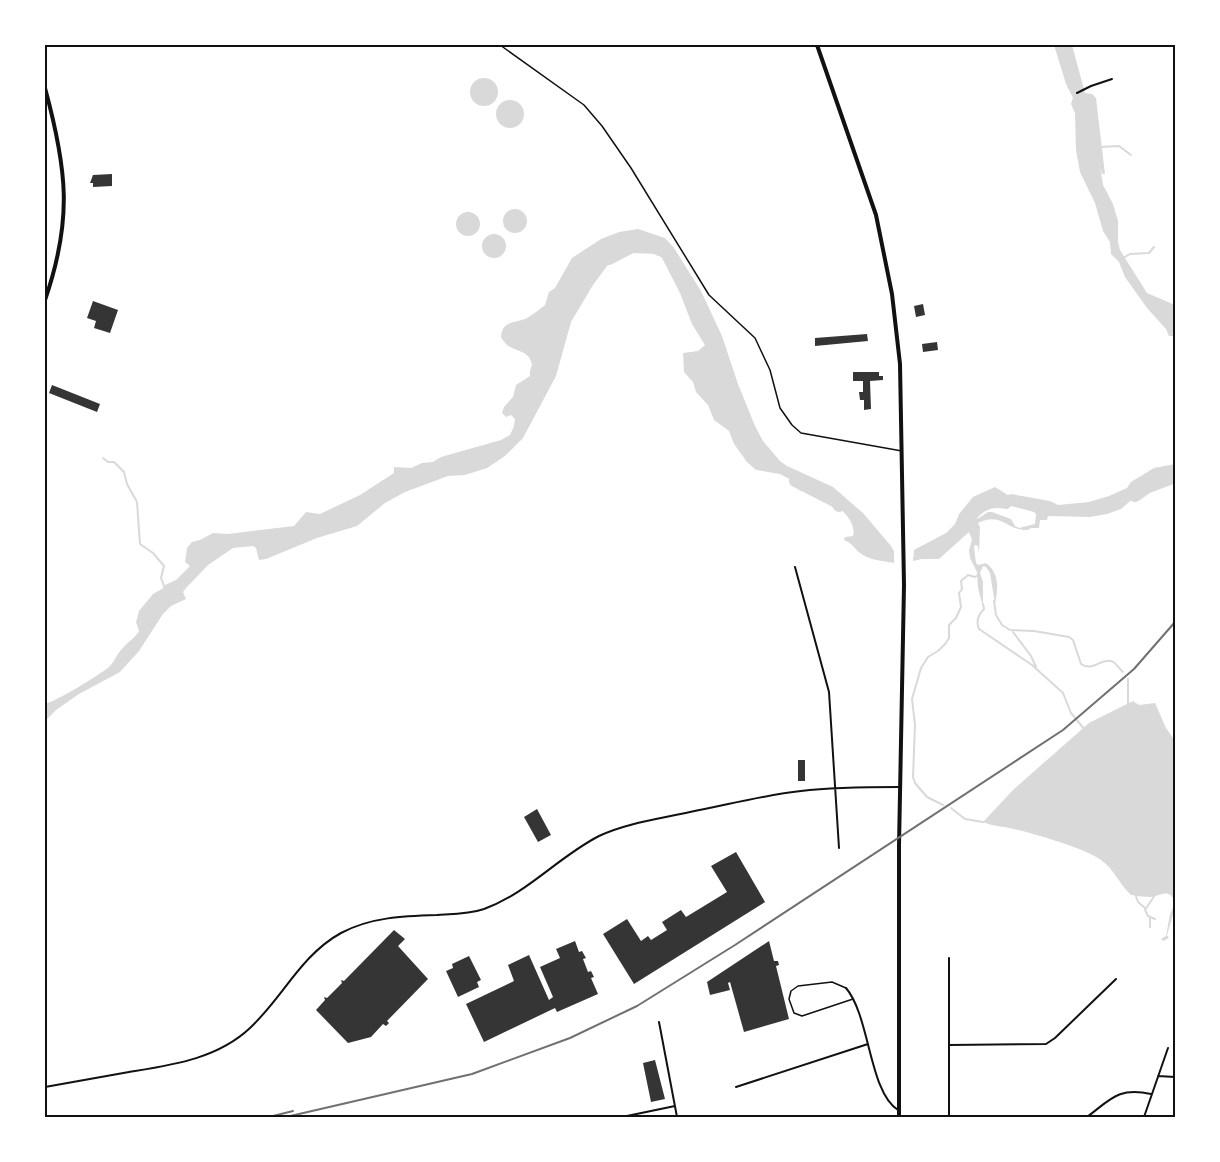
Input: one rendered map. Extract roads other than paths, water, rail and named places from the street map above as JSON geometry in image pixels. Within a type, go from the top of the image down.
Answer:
[{"type":"main road","points":[[817,45],[876,215],[898,342],[902,388],[903,585],[899,1117]]},
{"type":"main road","points":[[45,88],[57,132],[63,167],[65,206],[60,248],[45,300]]},
{"type":"street","points":[[1077,93],[1112,79]]},
{"type":"street","points":[[795,567],[828,687],[839,848]]},
{"type":"street","points":[[45,1087],[172,1065],[205,1056],[243,1034],[257,1021],[303,963],[329,940],[360,924],[387,918],[457,914],[482,910],[520,892],[591,840],[624,826],[800,791],[900,787]]},
{"type":"street","points":[[949,958],[949,1117]]},
{"type":"street","points":[[950,1045],[1046,1044],[1116,979]]},
{"type":"street","points":[[846,988],[853,999],[883,1090],[891,1104],[899,1110]]},
{"type":"street","points":[[659,1022],[677,1117]]},
{"type":"street","points":[[736,1087],[868,1044]]},
{"type":"street","points":[[1144,1117],[1168,1048]]},
{"type":"street","points":[[1158,1076],[1175,1077]]},
{"type":"street","points":[[1087,1117],[1121,1092],[1151,1094]]},
{"type":"street","points":[[622,1117],[675,1106]]},
{"type":"lane","points":[[500,45],[584,105],[602,126],[632,168],[709,295],[754,338],[770,370],[780,408],[792,425],[801,433],[903,451]]},
{"type":"lane","points":[[846,988],[832,982],[798,986],[791,991],[790,1004],[794,1013],[802,1016],[853,999]]},
{"type":"waterway","points":[[1087,129],[1097,185]]},
{"type":"waterway","points":[[1099,147],[1119,146],[1131,155]]},
{"type":"waterway","points":[[609,259],[632,247],[659,250]]},
{"type":"waterway","points":[[1123,258],[1130,254],[1149,253],[1154,247]]},
{"type":"waterway","points":[[103,458],[108,462],[114,462],[124,472],[127,484],[137,502],[140,544],[153,553],[164,566],[161,578],[165,589]]},
{"type":"waterway","points":[[1135,496],[1148,487],[1175,477]]},
{"type":"waterway","points":[[795,481],[836,502],[839,506]]},
{"type":"waterway","points":[[969,518],[985,504],[1006,503]]},
{"type":"waterway","points":[[943,805],[927,797],[915,783],[913,777],[915,725],[912,699],[921,668],[928,657],[938,651],[949,638],[949,625],[956,618],[961,607],[959,593],[962,589],[961,581],[968,575],[975,577],[978,575]]},
{"type":"waterway","points":[[994,601],[996,615],[1002,625],[1010,630],[1034,631],[1069,637],[1073,640],[1081,664],[1089,667],[1111,661],[1123,672]]},
{"type":"waterway","points":[[983,604],[984,609],[978,621],[979,629],[1032,665],[1063,693],[1071,713],[1085,730]]},
{"type":"waterway","points":[[1013,632],[1031,656],[1036,667]]},
{"type":"waterway","points":[[1128,679],[1128,704]]},
{"type":"waterway","points":[[951,808],[965,819],[983,822]]},
{"type":"waterway","points":[[1155,895],[1145,910],[1148,916],[1155,919]]},
{"type":"waterway","points":[[1136,896],[1138,902],[1145,908]]},
{"type":"waterway","points":[[1150,918],[1150,927]]},
{"type":"railway","points":[[286,1117],[472,1074],[570,1038],[637,1006],[735,945],[1063,730],[1134,669],[1175,622]]},
{"type":"railway","points":[[269,1117],[293,1111]]}]
